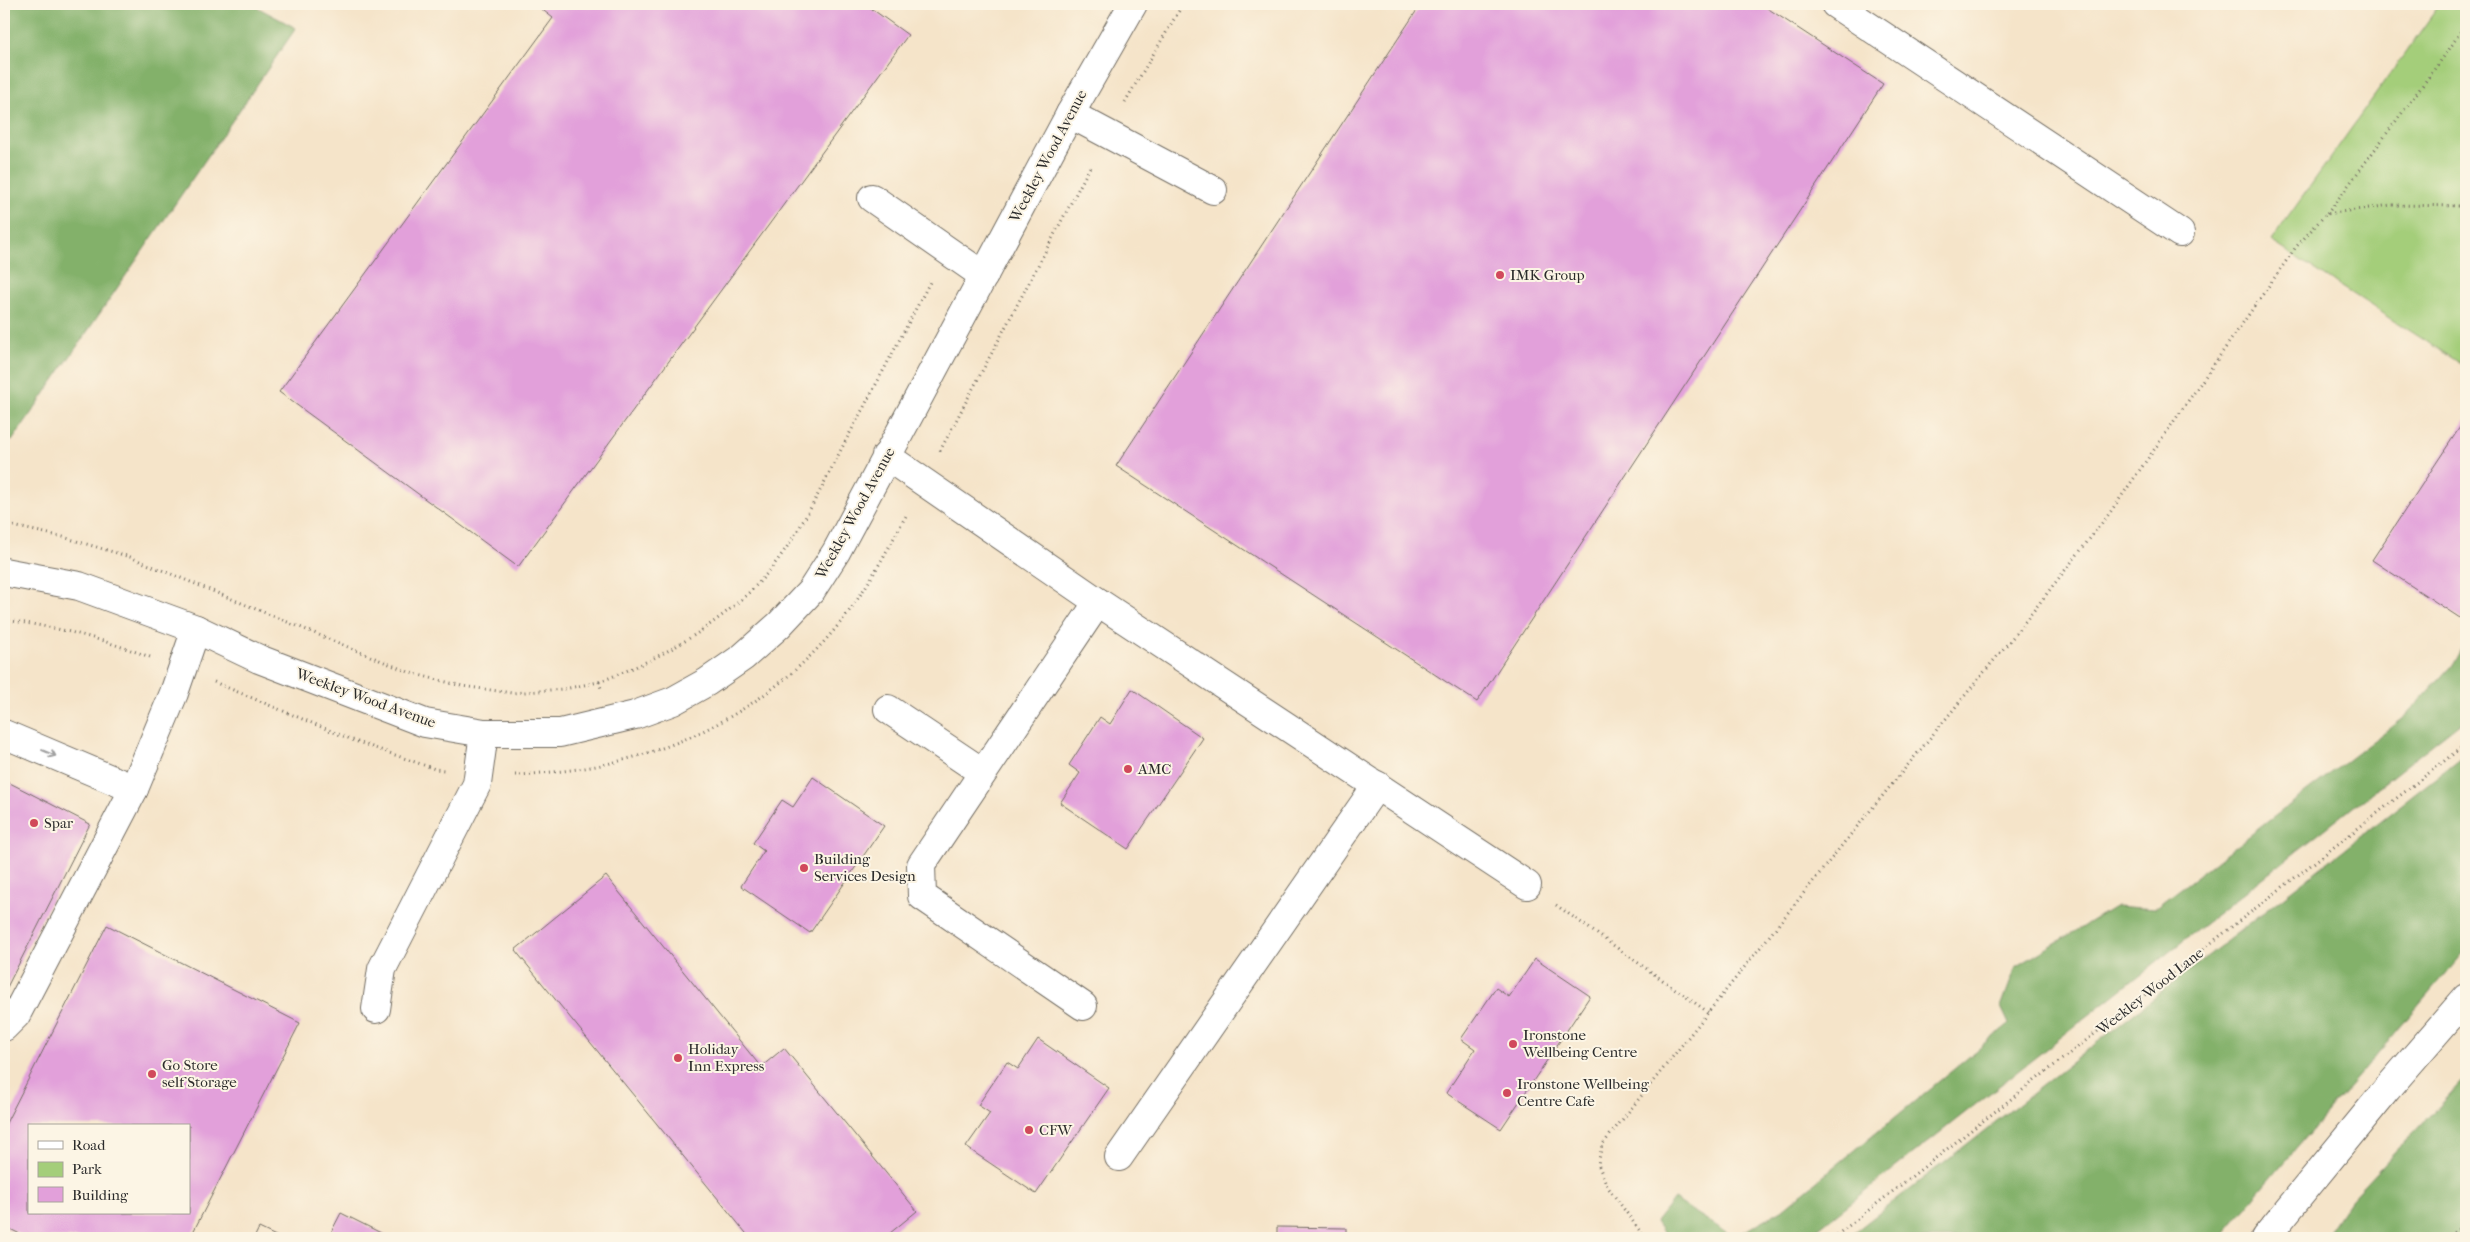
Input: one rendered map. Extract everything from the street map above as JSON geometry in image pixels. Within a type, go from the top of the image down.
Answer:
[{"type":"street","name":"Weekley Wood Avenue","points":[[4,572],[79,586],[196,629],[259,659],[425,723],[484,733],[560,733],[635,715],[673,700],[707,682],[743,657],[779,625],[811,590],[836,552],[1070,114],[1132,4]]},
{"type":"street","points":[[1836,4],[2180,233]]},
{"type":"street","points":[[1070,114],[1212,190]]},
{"type":"street","points":[[872,198],[984,276]]},
{"type":"street","points":[[886,456],[1098,602],[1527,885]]},
{"type":"street","points":[[1083,1006],[922,896],[921,865],[1098,602]]},
{"type":"street","points":[[4,1027],[16,1016],[134,790],[174,694],[196,629]]},
{"type":"street","points":[[888,708],[982,772]]},
{"type":"street","points":[[376,1010],[382,969],[477,784],[484,733]]},
{"type":"street","points":[[4,734],[134,790]]},
{"type":"street","points":[[1119,1157],[1377,785]]},
{"type":"street","points":[[2265,1238],[2387,1089],[2466,998]]},
{"type":"path","points":[[1123,106],[1183,4]]},
{"type":"path","points":[[1645,1238],[1607,1186],[1598,1164],[1602,1145],[2007,644],[2103,521],[2296,247],[2326,214],[2448,51],[2466,23]]},
{"type":"path","points":[[941,449],[1093,161]]},
{"type":"path","points":[[2326,214],[2391,205],[2466,206]]},
{"type":"path","points":[[4,524],[63,537],[130,557],[411,673],[462,686],[512,693],[564,689],[599,682],[650,662],[697,635],[743,598],[777,560],[805,518],[933,277]]},
{"type":"path","points":[[4,620],[44,624],[97,638],[125,648]]},
{"type":"path","points":[[599,682],[602,695]]},
{"type":"path","points":[[215,683],[355,741],[436,769],[450,770]]},
{"type":"path","name":"Weekley Wood Lane","points":[[1833,1238],[2466,744]]},
{"type":"path","points":[[1527,885],[1708,1012]]},
{"type":"path","points":[[2445,1238],[2466,1224]]},
{"type":"green space","points":[[4,4],[251,4],[296,28],[12,441],[4,438]]},
{"type":"green space","points":[[2440,4],[2466,4],[2466,367],[2271,241]]},
{"type":"green space","points":[[2466,640],[2466,718],[1806,1238],[1667,1238],[1656,1222],[1674,1199],[1734,1237],[1782,1210],[2009,1024],[2001,1007],[2016,967],[2116,906],[2154,909],[2404,717],[2453,664]]},
{"type":"green space","points":[[2466,754],[2466,950],[2220,1238],[1847,1238]]},
{"type":"green space","points":[[2466,1077],[2466,1238],[2325,1238],[2350,1200]]},
{"type":"building","points":[[535,4],[865,4],[908,35],[518,567],[279,392],[553,18]]},
{"type":"building","name":"IMK Group","points":[[1421,4],[1761,4],[1883,84],[1477,702],[1116,466]]},
{"type":"building","points":[[2466,418],[2466,622],[2372,560]]},
{"type":"building","name":"AMC","points":[[1132,689],[1203,738],[1128,849],[1060,803],[1080,773],[1069,765],[1100,717],[1110,724]]},
{"type":"building","name":"Building Services Design","points":[[813,777],[884,826],[810,933],[741,886],[764,851],[753,843],[782,800],[793,807]]},
{"type":"building","points":[[4,780],[90,824],[4,993]]},
{"type":"building","name":"Holiday Inn Express","points":[[606,876],[761,1067],[784,1048],[917,1211],[884,1238],[750,1238],[515,950]]},
{"type":"building","name":"Go Store self Storage","points":[[107,925],[300,1023],[190,1238],[28,1238],[4,1226],[4,1127]]},
{"type":"building","name":"Ironstone Wellbeing Centre","points":[[1535,959],[1590,996],[1501,1129],[1446,1093],[1475,1049],[1461,1039],[1496,988],[1509,997]]},
{"type":"building","name":"CFW","points":[[1038,1039],[1109,1088],[1036,1194],[966,1147],[990,1113],[978,1105],[1007,1062],[1018,1069]]},
{"type":"building","points":[[341,1213],[391,1238],[328,1238]]},
{"type":"building","points":[[1277,1227],[1346,1228],[1346,1238],[1277,1238]]},
{"type":"building","points":[[259,1228],[280,1238],[254,1238]]},
{"type":"place","name":"IMK Group","points":[[1500,275]]},
{"type":"place","name":"AMC","points":[[1128,769]]},
{"type":"place","name":"Spar","points":[[34,823]]},
{"type":"place","name":"Building Services Design","points":[[804,868]]},
{"type":"place","name":"Ironstone Wellbeing Centre","points":[[1513,1044]]},
{"type":"place","name":"Holiday Inn Express","points":[[678,1058]]},
{"type":"place","name":"Go Store self Storage","points":[[152,1074]]},
{"type":"place","name":"Ironstone Wellbeing Centre Cafe","points":[[1507,1093]]},
{"type":"place","name":"CFW","points":[[1029,1130]]}]
